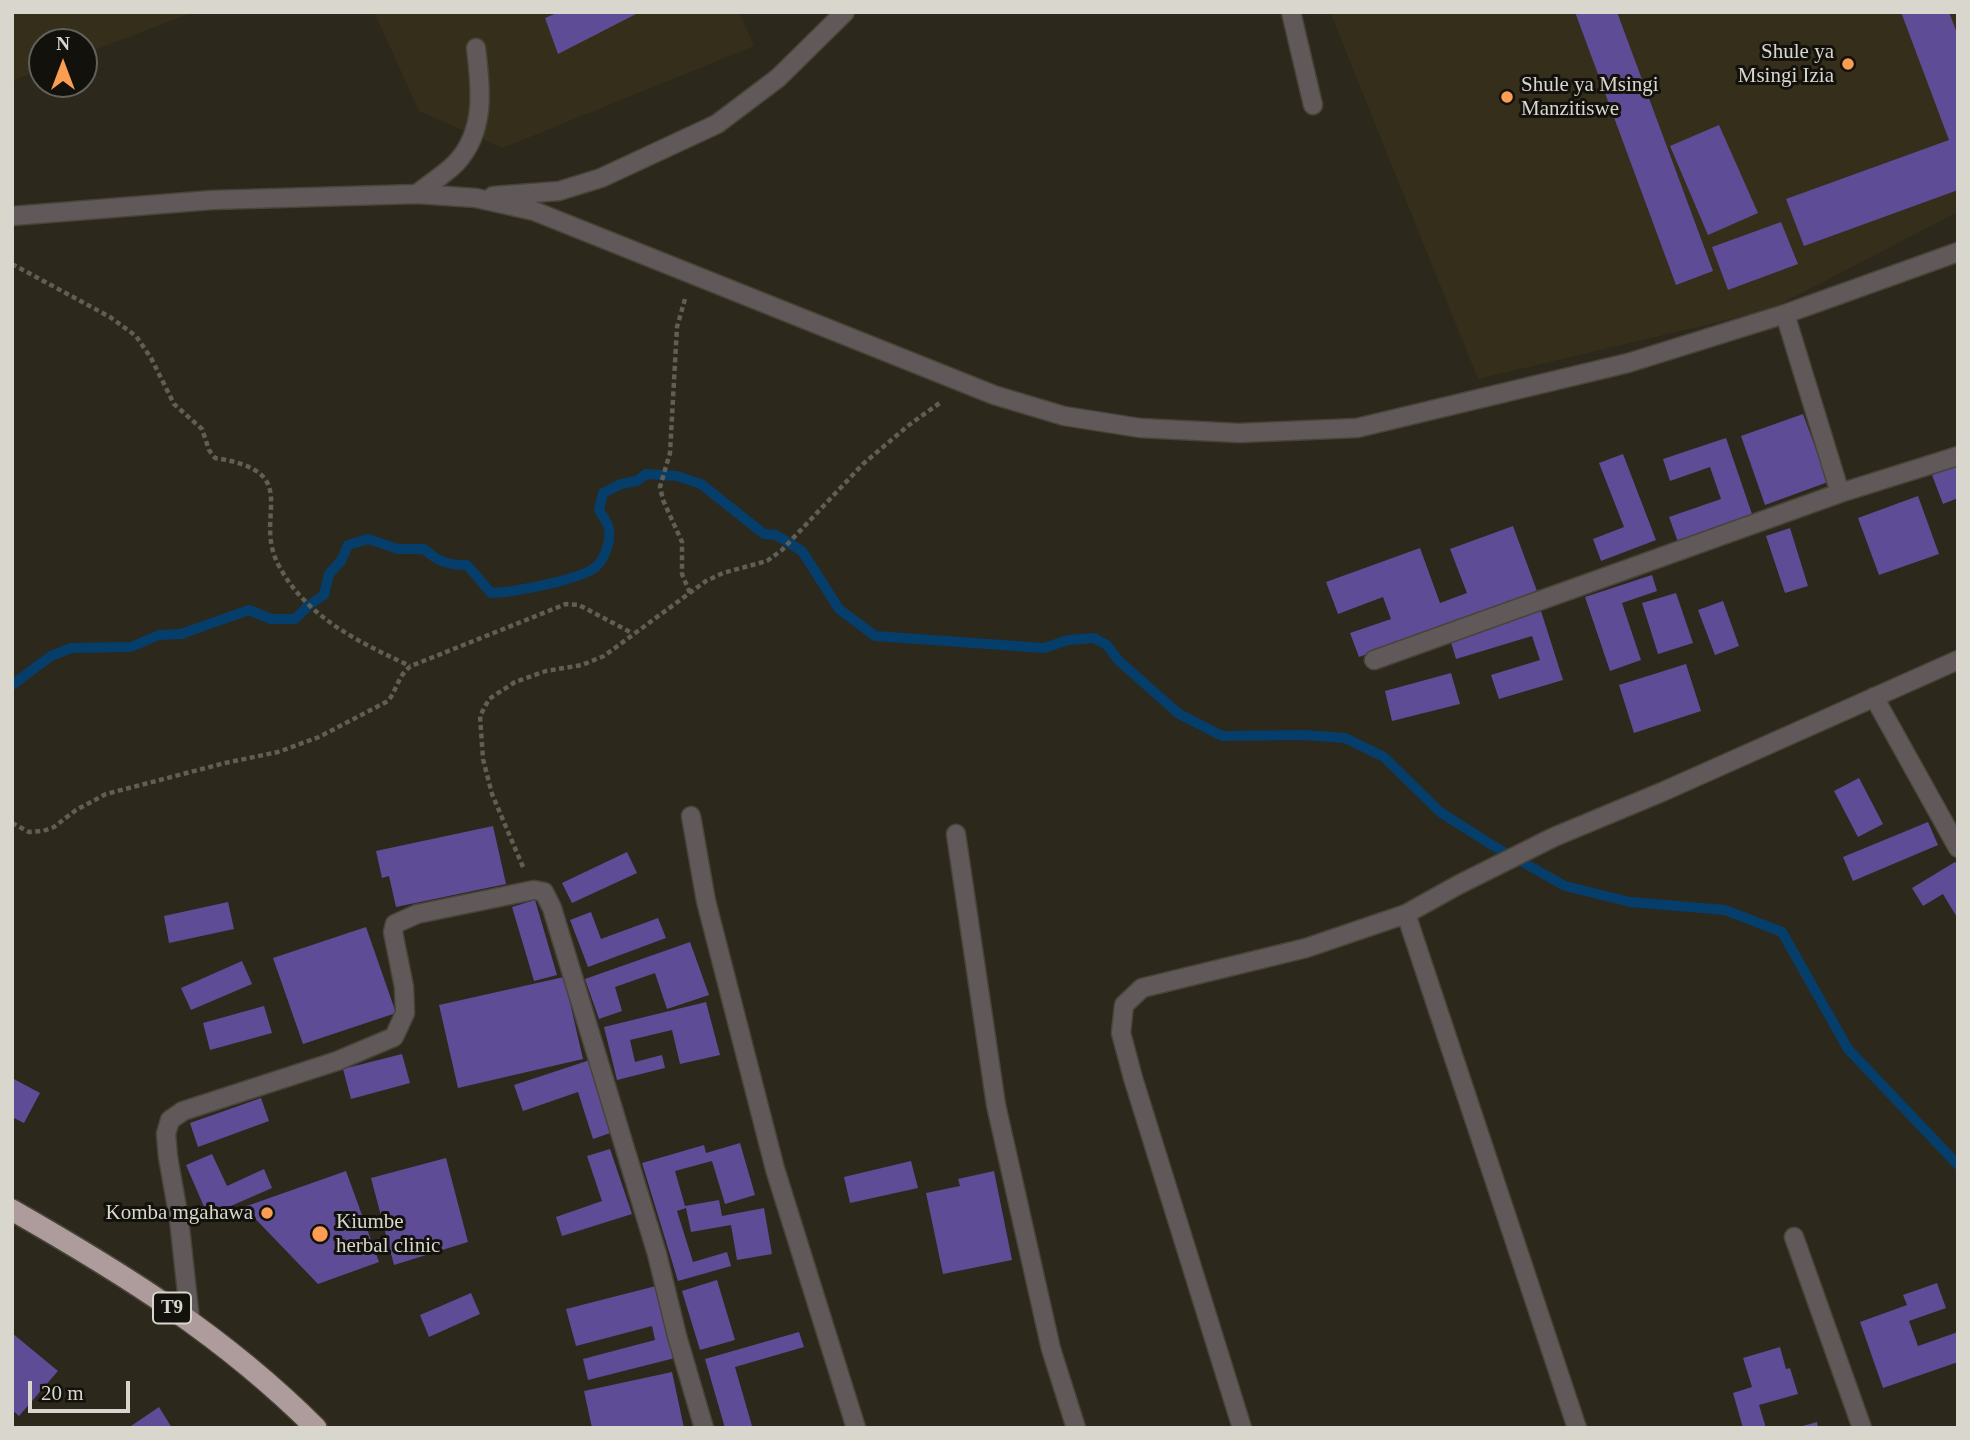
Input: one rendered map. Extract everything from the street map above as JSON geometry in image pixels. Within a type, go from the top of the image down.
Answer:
[{"type":"highway","name":"T9","points":[[12,1210],[112,1267],[190,1320],[250,1367],[316,1428]]},
{"type":"street","points":[[12,216],[212,200],[417,194],[476,198],[559,191],[601,178],[717,124],[778,78],[845,12]]},
{"type":"street","points":[[1292,12],[1313,105]]},
{"type":"street","points":[[417,194],[456,163],[476,134],[481,87],[476,48]]},
{"type":"street","points":[[476,198],[534,211],[966,384],[1064,416],[1140,428],[1239,433],[1357,428],[1628,363],[1785,314],[1958,252]]},
{"type":"street","points":[[1785,314],[1840,493]]},
{"type":"street","points":[[1374,660],[1840,493],[1958,456]]},
{"type":"street","points":[[1242,1428],[1133,1078],[1121,1033],[1124,1005],[1142,988],[1306,948],[1406,914],[1554,837],[1958,660]]},
{"type":"street","points":[[1874,697],[1958,848]]},
{"type":"street","points":[[691,816],[706,901],[775,1169],[856,1428]]},
{"type":"street","points":[[956,834],[996,1105],[1048,1336],[1076,1428]]},
{"type":"street","points":[[190,1320],[179,1219],[168,1157],[166,1134],[170,1120],[183,1111],[337,1061],[394,1037],[405,1013],[404,987],[393,932],[395,924],[417,914],[534,890],[544,892],[552,908],[657,1254],[704,1428]]},
{"type":"street","points":[[1406,914],[1577,1428]]},
{"type":"street","points":[[1794,1237],[1862,1428]]},
{"type":"path","points":[[12,264],[110,317],[136,336],[151,358],[174,404],[201,429],[215,458],[247,465],[258,470],[265,479],[271,494],[273,551],[279,566],[308,606],[342,632],[411,666]]},
{"type":"path","points":[[690,593],[682,574],[682,542],[660,487],[671,443],[677,327],[685,299],[703,279]]},
{"type":"path","points":[[534,890],[492,794],[483,759],[480,716],[489,699],[515,682],[546,671],[594,661],[706,582],[723,573],[767,561],[782,550],[877,450],[966,384]]},
{"type":"path","points":[[12,824],[29,832],[43,831],[54,827],[76,810],[106,794],[278,752],[319,737],[388,701],[396,692],[403,672],[411,666],[566,604],[579,605],[632,633]]},
{"type":"shaded area","points":[[12,12],[194,12],[98,49],[98,28],[28,28],[28,75],[12,81]]},
{"type":"shaded area","points":[[374,12],[739,12],[754,46],[503,148],[419,111]]},
{"type":"shaded area","points":[[1330,12],[1958,12],[1958,212],[1769,310],[1478,379]]},
{"type":"building","points":[[559,12],[638,13],[558,54],[545,18]]},
{"type":"building","points":[[1575,12],[1617,12],[1713,271],[1676,285]]},
{"type":"building","points":[[1901,12],[1949,12],[1958,36],[1958,190],[1804,246],[1786,199],[1949,140]]},
{"type":"building","points":[[1719,125],[1758,213],[1708,235],[1670,146]]},
{"type":"building","points":[[1781,222],[1798,264],[1728,290],[1712,247]]},
{"type":"building","points":[[1803,414],[1828,482],[1765,505],[1741,436]]},
{"type":"building","points":[[1726,438],[1753,517],[1678,542],[1669,517],[1721,499],[1710,467],[1670,481],[1663,459]]},
{"type":"building","points":[[1623,454],[1656,540],[1601,561],[1593,539],[1624,527],[1599,463]]},
{"type":"building","points":[[1958,465],[1958,498],[1943,504],[1932,475]]},
{"type":"building","points":[[1918,496],[1939,554],[1879,575],[1858,518]]},
{"type":"building","points":[[1513,526],[1537,591],[1359,657],[1350,633],[1391,619],[1383,597],[1338,614],[1326,582],[1420,548],[1440,603],[1467,593],[1450,549]]},
{"type":"building","points":[[1790,528],[1808,586],[1785,593],[1766,536]]},
{"type":"building","points":[[1652,575],[1657,591],[1622,603],[1641,660],[1610,671],[1585,597]]},
{"type":"building","points":[[1676,593],[1693,643],[1658,654],[1642,603]]},
{"type":"building","points":[[1723,601],[1739,646],[1715,655],[1698,610]]},
{"type":"building","points":[[1541,611],[1563,680],[1499,699],[1491,675],[1540,660],[1532,636],[1456,659],[1450,639]]},
{"type":"building","points":[[1686,664],[1701,711],[1634,733],[1619,685]]},
{"type":"building","points":[[1451,673],[1460,704],[1392,721],[1385,691]]},
{"type":"building","points":[[1859,778],[1883,824],[1858,837],[1834,791]]},
{"type":"building","points":[[1928,822],[1938,845],[1853,881],[1843,857]]},
{"type":"building","points":[[493,826],[506,884],[396,907],[389,876],[382,878],[376,851]]},
{"type":"building","points":[[627,852],[637,873],[572,903],[562,883]]},
{"type":"building","points":[[1955,862],[1958,866],[1958,919],[1943,894],[1923,906],[1912,888]]},
{"type":"building","points":[[535,900],[557,975],[534,981],[512,907]]},
{"type":"building","points":[[228,902],[234,929],[169,943],[164,916]]},
{"type":"building","points":[[591,912],[601,939],[658,918],[666,938],[588,967],[570,920]]},
{"type":"building","points":[[366,927],[396,1013],[303,1044],[273,958]]},
{"type":"building","points":[[690,942],[709,995],[667,1009],[655,973],[615,987],[622,1011],[599,1019],[585,979]]},
{"type":"building","points":[[242,961],[252,984],[191,1010],[181,988]]},
{"type":"building","points":[[564,977],[583,1059],[458,1088],[439,1005]]},
{"type":"building","points":[[706,1002],[720,1055],[680,1064],[672,1030],[630,1040],[635,1062],[662,1055],[665,1068],[617,1080],[604,1027]]},
{"type":"building","points":[[264,1006],[272,1033],[210,1050],[203,1023]]},
{"type":"building","points":[[402,1054],[410,1083],[351,1099],[343,1069]]},
{"type":"building","points":[[590,1060],[613,1132],[593,1139],[578,1092],[523,1111],[514,1085]]},
{"type":"building","points":[[12,1078],[40,1093],[24,1123],[12,1117]]},
{"type":"building","points":[[261,1098],[269,1121],[198,1147],[190,1123]]},
{"type":"building","points":[[740,1143],[755,1195],[725,1204],[712,1161],[675,1171],[685,1206],[719,1200],[722,1216],[764,1208],[772,1254],[737,1260],[731,1225],[691,1232],[686,1208],[677,1211],[693,1262],[727,1252],[731,1266],[678,1281],[642,1163],[704,1145],[706,1153]]},
{"type":"building","points":[[610,1149],[632,1214],[562,1236],[556,1217],[602,1201],[587,1156]]},
{"type":"building","points":[[212,1154],[227,1186],[264,1169],[272,1188],[208,1216],[186,1165]]},
{"type":"building","points":[[446,1158],[468,1242],[394,1265],[371,1178]]},
{"type":"building","points":[[911,1161],[918,1188],[850,1203],[844,1177]]},
{"type":"building","name":"Kiumbe herbal clinic","points":[[346,1171],[379,1262],[318,1284],[244,1207]]},
{"type":"building","points":[[994,1171],[1012,1260],[943,1274],[926,1193],[960,1186],[958,1179]]},
{"type":"building","points":[[717,1280],[735,1340],[700,1350],[682,1291]]},
{"type":"building","points":[[1937,1283],[1946,1308],[1909,1321],[1918,1346],[1958,1332],[1958,1362],[1883,1388],[1860,1322],[1907,1305],[1903,1295]]},
{"type":"building","points":[[656,1286],[675,1358],[588,1380],[583,1359],[655,1340],[652,1326],[576,1346],[566,1309]]},
{"type":"building","points":[[471,1293],[480,1314],[429,1337],[420,1315]]},
{"type":"building","points":[[799,1332],[804,1347],[735,1367],[752,1426],[725,1428],[705,1359]]},
{"type":"building","points":[[12,1333],[58,1371],[19,1416],[12,1410]]},
{"type":"building","points":[[1780,1347],[1786,1369],[1790,1368],[1798,1394],[1759,1405],[1766,1428],[1743,1428],[1733,1393],[1752,1387],[1743,1358]]},
{"type":"building","points":[[672,1372],[684,1428],[592,1428],[584,1391]]},
{"type":"building","points":[[159,1407],[172,1428],[128,1428]]},
{"type":"building","points":[[1817,1422],[1818,1428],[1799,1428],[1799,1427]]},
{"type":"waterway","points":[[12,685],[51,656],[71,648],[131,647],[159,635],[181,634],[249,610],[271,619],[295,619],[324,595],[329,574],[341,561],[348,545],[368,539],[398,549],[424,549],[444,562],[467,565],[491,593],[514,591],[572,578],[593,569],[606,551],[609,529],[599,510],[603,493],[621,484],[637,481],[646,474],[677,476],[701,484],[764,534],[776,535],[802,551],[839,609],[875,636],[1044,648],[1068,640],[1094,638],[1107,645],[1118,660],[1179,714],[1222,736],[1304,735],[1345,738],[1384,757],[1440,812],[1565,886],[1630,902],[1725,910],[1782,932],[1848,1049],[1958,1165]]},
{"type":"place","name":"Shule ya Msingi Izia","points":[[1848,64]]},
{"type":"place","name":"Shule ya Msingi Manzitiswe","points":[[1507,97]]},
{"type":"place","name":"Komba mgahawa","points":[[267,1213]]},
{"type":"place","name":"Kiumbe herbal clinic","points":[[320,1234]]}]
